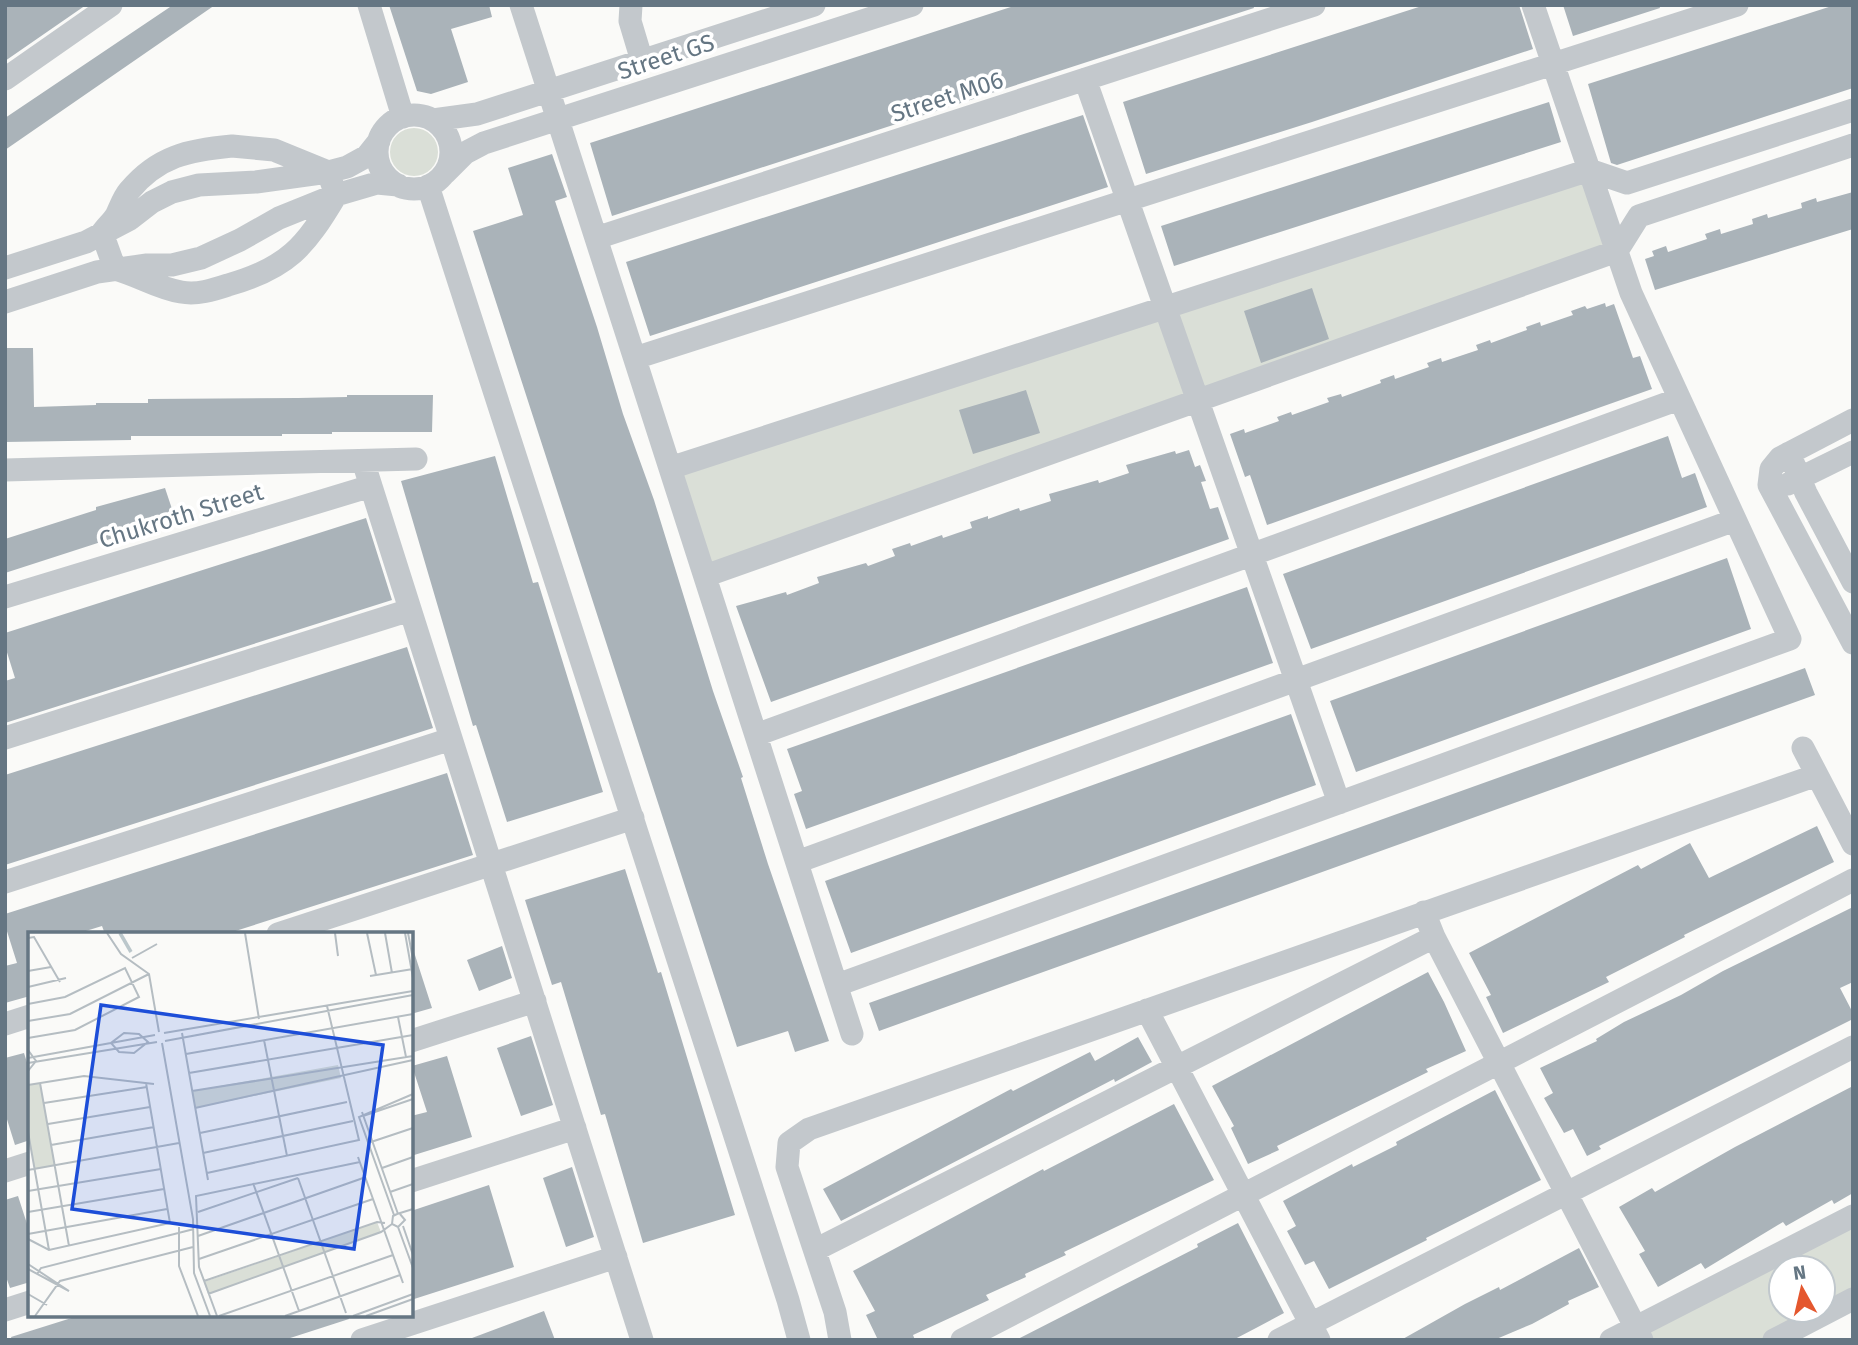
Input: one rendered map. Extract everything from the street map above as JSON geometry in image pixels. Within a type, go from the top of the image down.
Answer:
[{"type":"street","points":[[5,79],[111,5]]},
{"type":"street","points":[[369,5],[403,117]]},
{"type":"street","points":[[521,5],[852,1034]]},
{"type":"street","points":[[631,5],[630,21],[642,61]]},
{"type":"street","points":[[816,5],[828,32]]},
{"type":"street","name":"Street GS","points":[[433,120],[477,114],[816,5]]},
{"type":"street","name":"Street GS","points":[[436,179],[465,153],[484,143],[912,5]]},
{"type":"street","name":"Street M06","points":[[596,238],[1314,5]]},
{"type":"street","points":[[837,985],[1790,639],[1631,293],[1533,5]]},
{"type":"street","points":[[635,358],[1737,5]]},
{"type":"street","points":[[671,53],[679,80]]},
{"type":"street","points":[[1085,79],[1339,803]]},
{"type":"street","points":[[670,468],[1589,170],[1627,183],[1853,110]]},
{"type":"street","points":[[5,268],[86,242],[130,219],[152,202],[172,192],[199,185],[256,182],[347,167],[367,156],[388,126],[403,117],[418,115],[433,120],[446,133],[450,142],[451,153],[436,179],[408,188],[377,183],[336,195],[279,218],[201,258],[172,265],[97,272],[5,302]]},
{"type":"street","points":[[379,141],[378,162],[389,179],[398,185]]},
{"type":"street","points":[[705,576],[1616,251],[1639,216],[1853,145]]},
{"type":"street","points":[[102,233],[115,217],[127,193],[151,168],[177,155],[202,148],[232,146],[274,150],[328,172],[336,195]]},
{"type":"street","points":[[436,179],[632,818],[799,1340]]},
{"type":"street","points":[[115,269],[134,274],[159,288],[184,293],[209,291],[255,278],[290,257],[316,227],[336,195]]},
{"type":"street","points":[[102,233],[115,269]]},
{"type":"street","points":[[756,735],[1679,399]]},
{"type":"street","points":[[1853,420],[1780,458],[1770,468],[1769,485],[1853,643]]},
{"type":"street","points":[[1773,491],[1853,452]]},
{"type":"street","points":[[1789,453],[1853,582]]},
{"type":"street","points":[[5,470],[416,459]]},
{"type":"street","points":[[363,461],[642,1340]]},
{"type":"street","name":"Chukroth Street","points":[[5,597],[371,486]]},
{"type":"street","points":[[797,862],[1735,520]]},
{"type":"street","points":[[5,738],[410,610]]},
{"type":"street","points":[[5,882],[451,739]]},
{"type":"street","points":[[1803,748],[1853,844]]},
{"type":"street","points":[[840,1340],[835,1312],[787,1167],[789,1143],[809,1129],[1817,775]]},
{"type":"street","points":[[284,932],[632,818]]},
{"type":"street","points":[[962,1340],[1853,880]]},
{"type":"street","points":[[1424,912],[1434,937],[1639,1334]]},
{"type":"street","points":[[814,1250],[1434,937]]},
{"type":"street","points":[[413,1040],[535,1001]]},
{"type":"street","points":[[1147,1010],[1315,1332]]},
{"type":"street","points":[[5,1024],[28,1017]]},
{"type":"street","points":[[1279,1340],[1315,1332],[1566,1193],[1853,1047]]},
{"type":"street","points":[[413,1180],[575,1129]]},
{"type":"street","points":[[5,1171],[28,1164]]},
{"type":"street","points":[[1611,1340],[1639,1334],[1853,1216]]},
{"type":"street","points":[[362,1340],[616,1257]]},
{"type":"street","points":[[1774,1340],[1853,1299]]},
{"type":"street","points":[[5,1310],[28,1304]]},
{"type":"shaded area","points":[[414,128],[431,135],[438,152],[431,169],[414,176],[397,169],[390,152],[397,135]]},
{"type":"shaded area","points":[[1589,170],[1617,251],[705,576],[670,468]]},
{"type":"shaded area","points":[[1853,1216],[1853,1299],[1837,1307],[1837,1254],[1779,1254]]},
{"type":"shaded area","points":[[1767,1260],[1767,1324],[1805,1324],[1774,1340],[1611,1340]]},
{"type":"building","points":[[5,5],[86,5],[5,61]]},
{"type":"building","points":[[173,5],[215,5],[5,150],[5,118]]},
{"type":"building","points":[[389,5],[489,5],[492,17],[451,29],[468,82],[431,94],[417,91]]},
{"type":"building","points":[[1017,5],[1253,5],[1254,8],[612,216],[590,143]]},
{"type":"building","points":[[1425,5],[1519,5],[1533,49],[1146,174],[1123,102]]},
{"type":"building","points":[[1563,5],[1659,5],[1660,8],[1573,36]]},
{"type":"building","points":[[1835,5],[1853,5],[1853,88],[1617,165],[1611,163],[1588,84]]},
{"type":"building","points":[[1549,102],[1561,142],[1174,266],[1161,226]]},
{"type":"building","points":[[1083,115],[1108,187],[650,336],[626,262]]},
{"type":"building","points":[[552,154],[567,197],[555,201],[743,777],[741,778],[768,864],[829,1041],[795,1052],[788,1031],[737,1047],[473,231],[523,215],[508,168]]},
{"type":"building","points":[[1853,192],[1853,229],[1655,290],[1645,259],[1654,256],[1652,251],[1666,246],[1668,252],[1707,239],[1705,234],[1720,229],[1721,234],[1753,224],[1752,219],[1767,214],[1768,218],[1802,208],[1801,203],[1816,198],[1817,202]]},
{"type":"building","points":[[1312,288],[1329,339],[1261,363],[1244,311]]},
{"type":"building","points":[[1605,303],[1606,307],[1614,304],[1633,358],[1640,356],[1652,389],[1267,525],[1250,475],[1245,477],[1230,434],[1244,429],[1245,433],[1279,421],[1277,417],[1291,412],[1292,415],[1329,402],[1327,398],[1341,394],[1342,397],[1381,383],[1380,380],[1394,375],[1395,379],[1429,367],[1427,363],[1441,358],[1442,362],[1478,350],[1476,345],[1490,340],[1491,343],[1527,330],[1526,327],[1540,322],[1541,326],[1573,315],[1571,311],[1585,306],[1587,309]]},
{"type":"building","points":[[5,348],[33,348],[34,407],[148,403],[148,399],[433,395],[432,432],[131,436],[131,440],[5,442]]},
{"type":"building","points":[[1026,390],[1040,433],[973,454],[959,410]]},
{"type":"building","points":[[1668,436],[1682,478],[1695,473],[1707,507],[1311,649],[1283,574]]},
{"type":"building","points":[[1189,450],[1195,467],[1200,465],[1206,481],[1201,482],[1210,509],[1218,507],[1229,539],[771,702],[736,606],[786,592],[787,595],[819,583],[817,577],[866,563],[868,566],[895,556],[892,549],[910,543],[911,546],[942,535],[943,538],[972,528],[970,522],[1051,501],[1049,494],[1129,473],[1126,465],[1175,451],[1176,454]]},
{"type":"building","points":[[495,456],[533,583],[538,582],[603,792],[507,822],[476,725],[473,726],[401,481]]},
{"type":"building","points":[[165,488],[175,518],[5,573],[5,539],[96,510],[96,507]]},
{"type":"building","points":[[366,518],[392,600],[5,723],[5,681],[15,678],[5,646],[5,633]]},
{"type":"building","points":[[1727,558],[1751,629],[1356,772],[1330,701]]},
{"type":"building","points":[[1247,587],[1273,663],[806,829],[794,794],[802,791],[787,749]]},
{"type":"building","points":[[407,647],[433,728],[5,865],[5,775]]},
{"type":"building","points":[[1805,668],[1815,695],[879,1031],[869,1003]]},
{"type":"building","points":[[1291,714],[1316,785],[851,953],[825,881]]},
{"type":"building","points":[[447,773],[473,855],[232,932],[104,932],[102,926],[82,932],[28,932],[28,997],[5,1003],[5,966],[17,963],[5,925],[5,914]]},
{"type":"building","points":[[1817,826],[1834,862],[1684,935],[1685,937],[1606,977],[1609,982],[1503,1033],[1486,997],[1491,995],[1469,953],[1638,865],[1641,869],[1690,843],[1709,878]]},
{"type":"building","points":[[625,869],[658,973],[661,972],[735,1215],[643,1243],[605,1114],[601,1115],[561,982],[552,985],[525,900]]},
{"type":"building","points":[[1853,907],[1853,982],[1840,988],[1853,1013],[1853,1019],[1599,1146],[1601,1149],[1587,1156],[1573,1129],[1564,1133],[1544,1098],[1553,1093],[1540,1068],[1597,1041],[1596,1039],[1624,1022],[1681,995],[1723,971]]},
{"type":"building","points":[[502,946],[512,978],[479,991],[467,960]]},
{"type":"building","points":[[413,952],[414,952],[432,1008],[413,1013]]},
{"type":"building","points":[[1428,972],[1466,1051],[1277,1146],[1279,1150],[1248,1164],[1231,1128],[1234,1126],[1212,1086]]},
{"type":"building","points":[[531,1036],[553,1105],[521,1116],[497,1048]]},
{"type":"building","points":[[1138,1037],[1152,1062],[1115,1082],[1114,1079],[841,1221],[823,1189],[1011,1089],[1013,1091],[1090,1052],[1095,1061]]},
{"type":"building","points":[[24,1053],[28,1066],[28,1141],[15,1145],[5,1113],[5,1058]]},
{"type":"building","points":[[447,1056],[472,1137],[413,1155],[413,1116],[427,1112],[413,1066]]},
{"type":"building","points":[[1853,1086],[1853,1193],[1834,1204],[1832,1200],[1786,1226],[1783,1222],[1705,1269],[1701,1263],[1658,1287],[1639,1254],[1645,1251],[1619,1207],[1652,1188],[1655,1192]]},
{"type":"building","points":[[1495,1090],[1541,1180],[1329,1289],[1314,1261],[1305,1265],[1287,1231],[1296,1226],[1283,1201],[1352,1164],[1353,1167],[1397,1145],[1396,1142]]},
{"type":"building","points":[[1174,1104],[1214,1180],[1064,1252],[1066,1255],[986,1295],[989,1300],[913,1335],[915,1340],[878,1340],[866,1315],[875,1311],[853,1271],[1043,1169],[1044,1171]]},
{"type":"building","points":[[572,1167],[594,1237],[566,1247],[543,1178]]},
{"type":"building","points":[[489,1185],[514,1267],[413,1299],[413,1210]]},
{"type":"building","points":[[18,1196],[28,1227],[28,1283],[10,1288],[5,1274],[5,1200]]},
{"type":"building","points":[[1238,1223],[1284,1313],[1256,1328],[1233,1340],[1016,1340],[1198,1247],[1197,1244]]},
{"type":"building","points":[[1579,1248],[1599,1287],[1568,1301],[1569,1304],[1532,1324],[1494,1340],[1401,1340],[1465,1304],[1499,1287],[1500,1290]]},
{"type":"building","points":[[544,1311],[555,1340],[472,1340],[472,1338]]},
{"type":"building","points":[[75,1317],[349,1319],[284,1340],[12,1340],[11,1337]]}]
